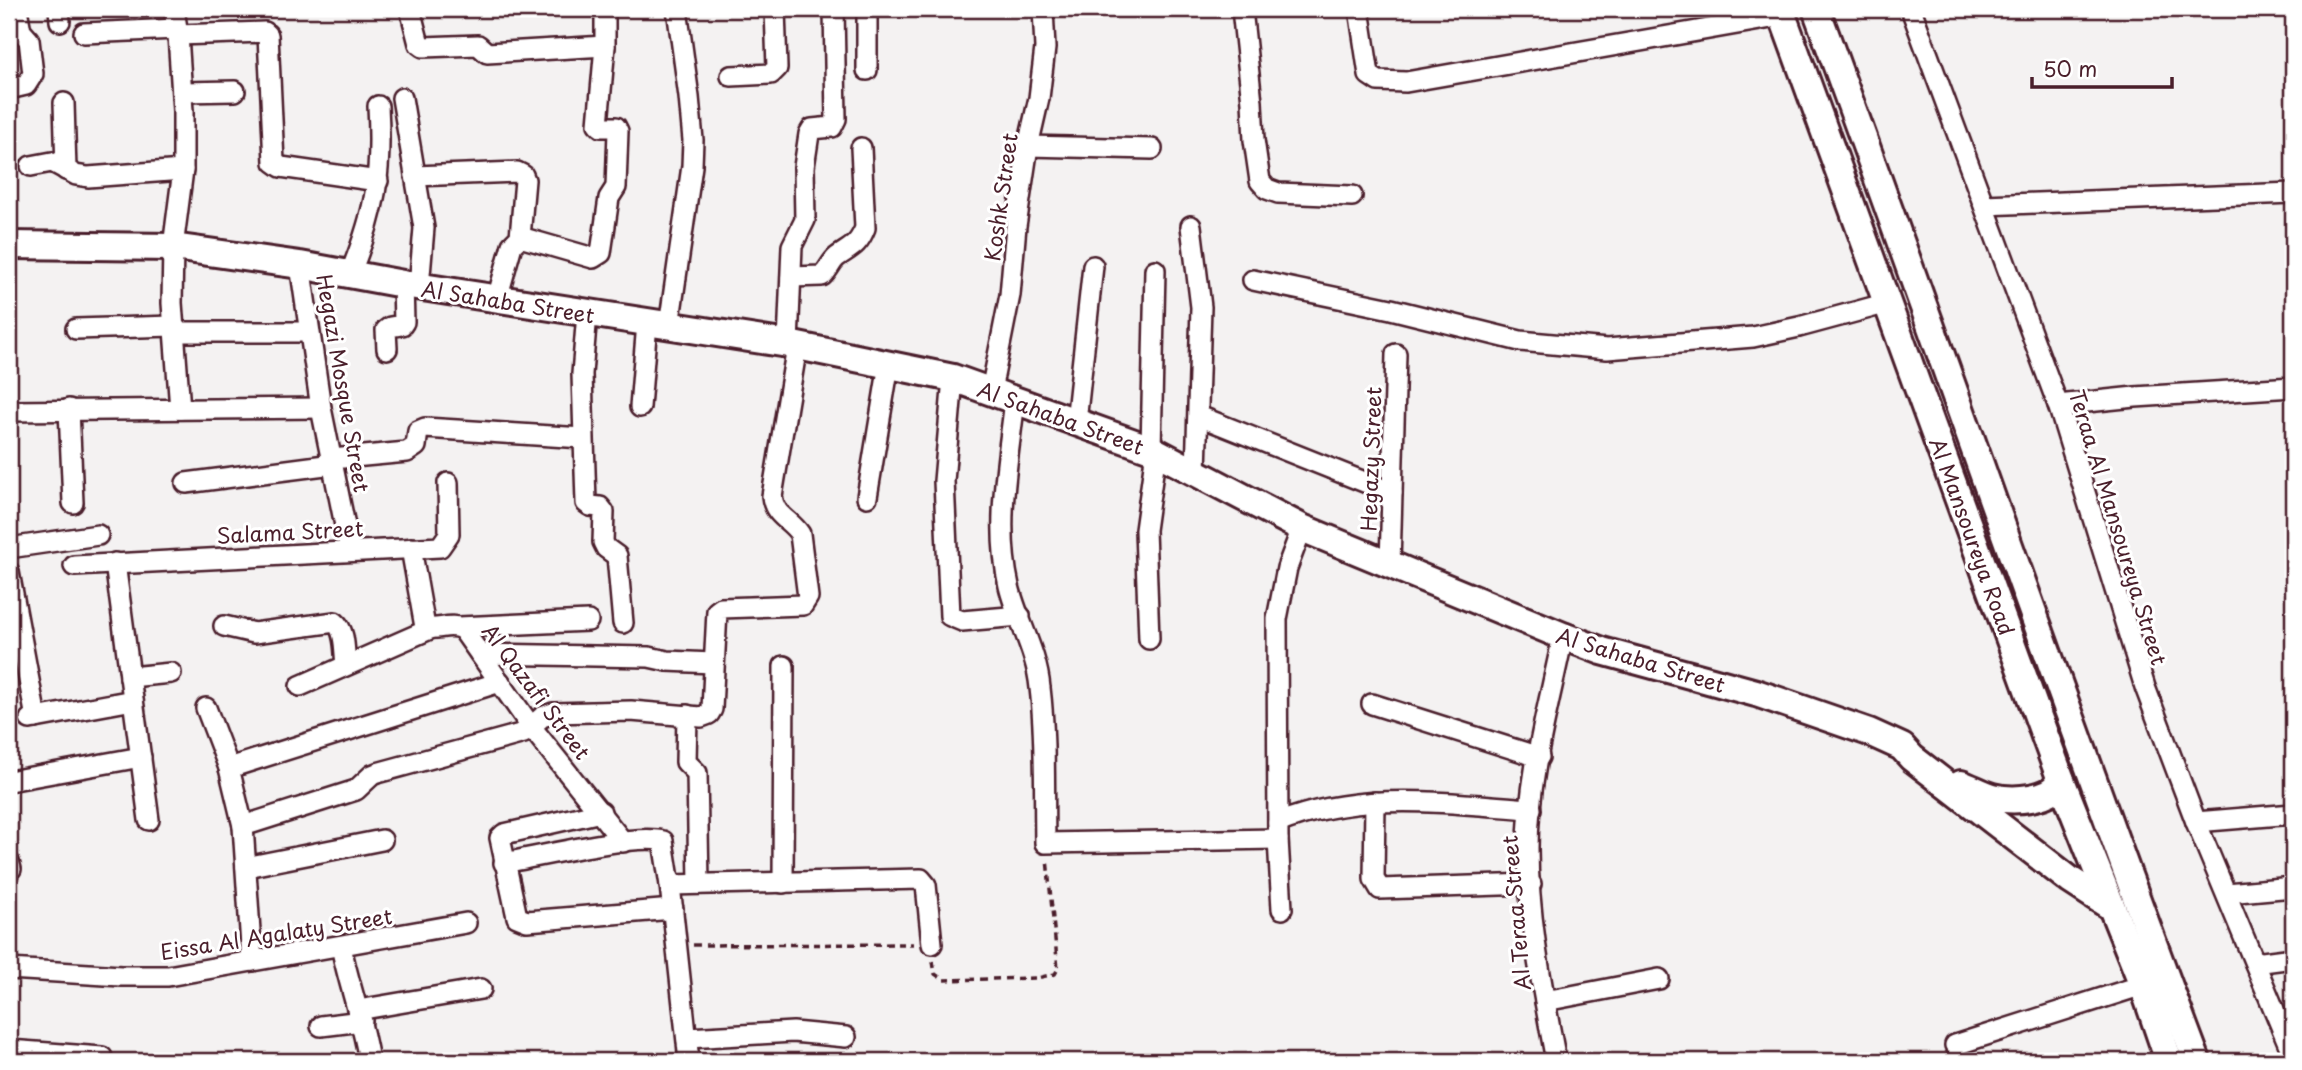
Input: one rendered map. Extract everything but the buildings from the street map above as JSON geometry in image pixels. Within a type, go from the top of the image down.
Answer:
[{"type":"street","points":[[9,89],[26,85],[33,74],[29,40],[21,32],[17,9]]},
{"type":"street","points":[[174,9],[182,92],[183,170],[173,247],[172,303],[180,409]]},
{"type":"street","points":[[410,9],[419,44],[423,47],[478,45],[487,53],[605,46]]},
{"type":"street","points":[[520,237],[593,258],[601,253],[609,198],[616,187],[618,131],[616,127],[601,127],[598,124],[605,46],[605,9]]},
{"type":"street","points":[[640,407],[692,166],[693,140],[677,9]]},
{"type":"street","points":[[731,76],[775,72],[775,9]]},
{"type":"street","points":[[243,826],[356,790],[377,773],[524,733],[542,717],[552,713],[631,711],[706,717],[712,709],[716,614],[719,610],[796,606],[806,603],[808,597],[800,534],[796,527],[776,510],[772,496],[792,345],[792,246],[805,220],[804,167],[809,134],[812,129],[832,127],[836,120],[834,9]]},
{"type":"street","points":[[867,9],[867,69]]},
{"type":"street","name":"Koshk Street","points":[[1043,9],[1045,48],[1016,226],[1010,295],[1003,395],[1002,525],[1009,586],[1040,688],[1045,843],[1278,831]]},
{"type":"street","points":[[1242,9],[1260,181],[1267,189],[1278,193],[1352,195]]},
{"type":"street","points":[[1359,9],[1369,75],[1378,81],[1406,82],[1782,12]]},
{"type":"street","name":"Al Mansoureya Road","points":[[1816,9],[2026,597],[2197,1061]]},
{"type":"street","name":"Teraa Al Mansoureya Street","points":[[1911,9],[2058,405],[2145,687],[2196,822],[2293,1055]]},
{"type":"street","name":"Al Mansoureya Road","points":[[1782,12],[2061,780],[2143,985],[2169,1061]]},
{"type":"street","points":[[84,33],[262,31],[268,35],[274,162],[281,167],[378,181]]},
{"type":"street","points":[[182,92],[235,91]]},
{"type":"street","points":[[387,349],[386,330],[404,322],[424,228],[402,98]]},
{"type":"street","points":[[64,103],[66,170]]},
{"type":"street","points":[[351,274],[367,233],[378,181],[381,149],[379,106]]},
{"type":"street","points":[[1028,146],[1152,149]]},
{"type":"street","points":[[791,277],[822,276],[838,257],[855,246],[861,237],[865,228],[861,148]]},
{"type":"street","points":[[31,166],[52,162],[76,175],[88,177],[183,170]]},
{"type":"street","points":[[415,176],[521,173],[525,180],[520,237],[512,246],[497,299]]},
{"type":"street","points":[[1984,205],[2293,193]]},
{"type":"street","points":[[1191,226],[1201,307],[1196,472]]},
{"type":"street","name":"Al Sahaba Street","points":[[9,245],[173,247],[792,345],[953,378],[1153,450],[1302,528],[1563,636],[1614,655],[1756,693],[1870,732],[1902,747],[1912,758],[2070,880],[2110,906]]},
{"type":"street","name":"Hegazi Mosque Street","points":[[300,265],[321,408],[350,550]]},
{"type":"street","points":[[1076,422],[1093,266]]},
{"type":"street","points":[[1149,639],[1146,530],[1153,450],[1155,270]]},
{"type":"street","points":[[1253,280],[1391,309],[1520,341],[1607,349],[1753,337],[1888,303]]},
{"type":"street","points":[[587,313],[582,374],[586,503],[600,507],[604,512],[603,542],[606,548],[617,556],[622,623]]},
{"type":"street","points":[[76,329],[309,332]]},
{"type":"street","name":"Hegazy Street","points":[[1390,564],[1396,355]]},
{"type":"street","points":[[867,497],[889,364]]},
{"type":"street","points":[[953,378],[944,474],[950,616],[962,621],[1020,617]]},
{"type":"street","points":[[2058,405],[2293,387]]},
{"type":"street","points":[[9,411],[321,408]]},
{"type":"street","points":[[69,409],[74,503]]},
{"type":"street","points":[[1199,416],[1392,493]]},
{"type":"street","points":[[186,483],[407,452],[416,446],[418,430],[425,428],[583,438]]},
{"type":"street","name":"Salama Street","points":[[74,566],[440,547],[449,534],[448,483]]},
{"type":"street","points":[[1282,909],[1278,831],[1277,619],[1287,568],[1302,528]]},
{"type":"street","points":[[9,548],[98,535]]},
{"type":"street","points":[[411,548],[423,625],[430,629]]},
{"type":"street","points":[[115,563],[149,820]]},
{"type":"street","points":[[9,572],[33,718],[133,700]]},
{"type":"street","points":[[459,627],[588,621]]},
{"type":"street","points":[[224,626],[254,632],[335,622],[342,631],[346,665]]},
{"type":"street","name":"Al Qazafi Street","points":[[300,686],[430,629],[459,627],[532,728],[622,842]]},
{"type":"street","name":"Al Teraa Street","points":[[1556,1061],[1535,942],[1528,849],[1539,757],[1563,636]]},
{"type":"street","points":[[480,654],[649,657],[713,663]]},
{"type":"street","points":[[783,883],[784,667]]},
{"type":"street","points":[[130,677],[171,673]]},
{"type":"street","points":[[229,768],[500,682]]},
{"type":"street","points":[[1372,704],[1539,757]]},
{"type":"street","points":[[206,708],[229,768],[243,826],[252,961]]},
{"type":"street","points":[[688,715],[686,762],[697,773],[699,884]]},
{"type":"street","name":"Al Sahaba Street","points":[[1902,747],[1909,740],[1913,740],[1935,763],[1959,782],[1995,798],[2014,800],[2048,794],[2056,789],[2061,780]]},
{"type":"street","points":[[9,782],[141,757]]},
{"type":"street","points":[[1278,831],[1327,807],[1375,802],[1408,801],[1531,809]]},
{"type":"street","points":[[1375,802],[1374,879],[1380,888],[1531,884]]},
{"type":"street","points":[[601,813],[504,834],[500,842],[515,912],[522,920],[673,909]]},
{"type":"street","points":[[2196,822],[2293,814]]},
{"type":"street","points":[[246,867],[382,840]]},
{"type":"street","points":[[504,863],[622,842],[661,840],[666,846],[689,1061]]},
{"type":"street","points":[[670,885],[921,879],[926,885],[932,944]]},
{"type":"street","points":[[2227,893],[2293,887]]},
{"type":"street","name":"Eissa Al Agalaty Street","points":[[9,969],[168,976],[466,923]]},
{"type":"street","points":[[341,946],[369,1061]]},
{"type":"street","points":[[2255,963],[2293,958]]},
{"type":"street","points":[[1545,1001],[1659,979]]},
{"type":"street","points":[[1955,1045],[2143,985]]},
{"type":"street","points":[[321,1026],[481,989]]},
{"type":"street","points":[[687,1038],[793,1032],[846,1037]]},
{"type":"street","points":[[17,1054],[102,1057]]}]
